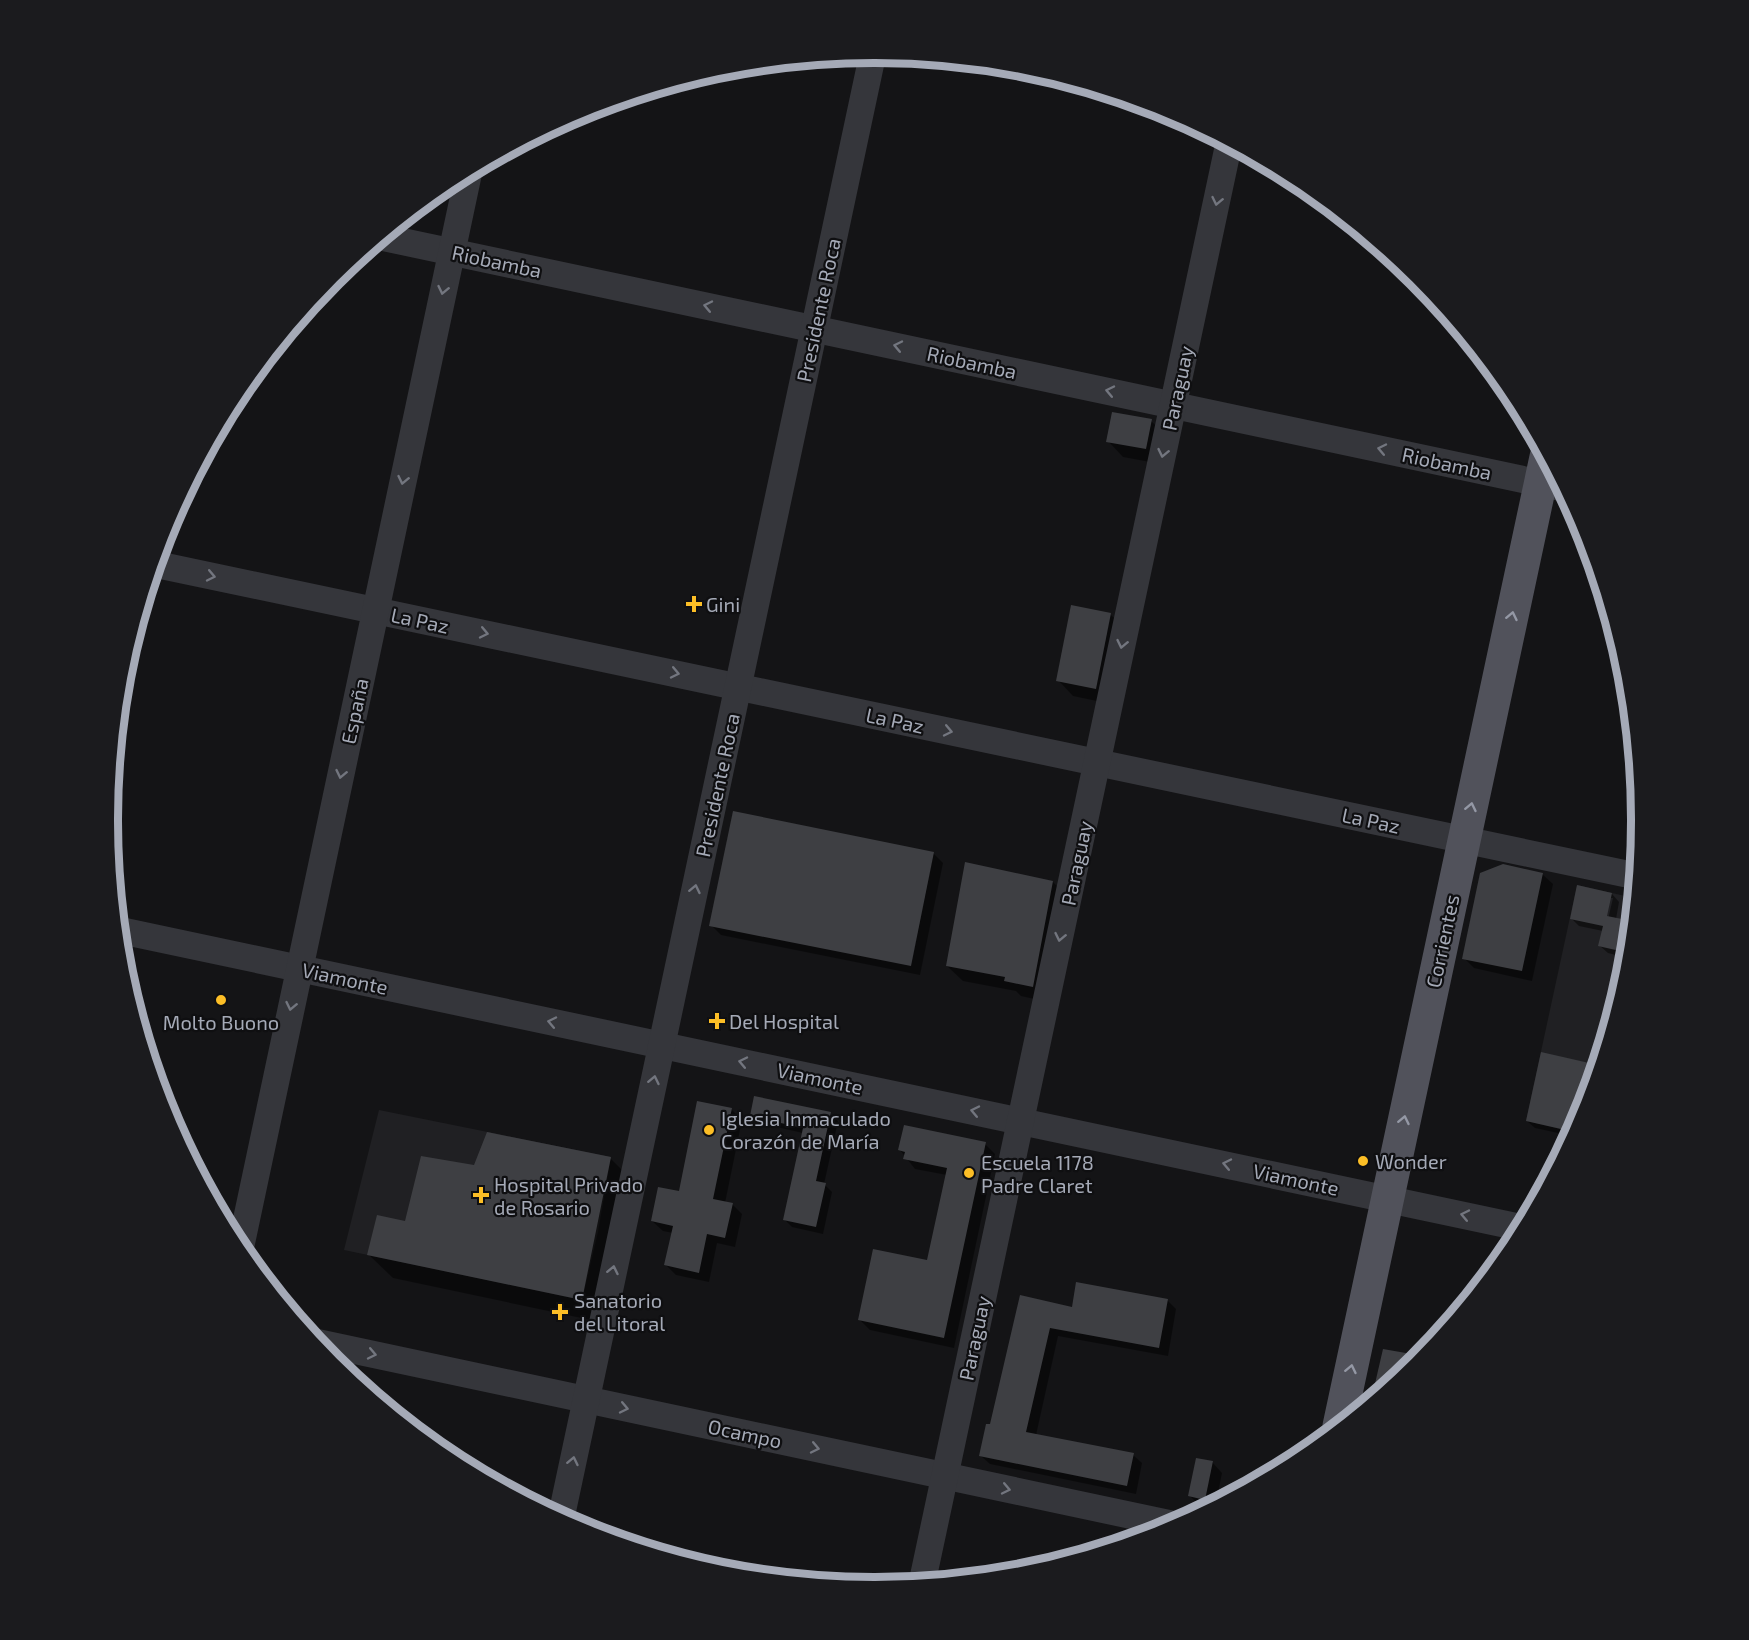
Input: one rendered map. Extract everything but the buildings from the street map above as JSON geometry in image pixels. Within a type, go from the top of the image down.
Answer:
[{"type":"main road","name":"Corrientes","points":[[1342,1415],[1464,840],[1549,478]]},
{"type":"street","name":"Presidente Roca","points":[[563,1509],[871,63]]},
{"type":"street","name":"Paraguay","points":[[924,1575],[1227,151]]},
{"type":"street","name":"España","points":[[243,1237],[466,183]]},
{"type":"street","name":"Riobamba","points":[[390,239],[1173,405],[1548,476]]},
{"type":"street","name":"La Paz","points":[[162,566],[1630,875]]},
{"type":"street","name":"Viamonte","points":[[126,932],[1513,1226]]},
{"type":"street","name":"Ocampo","points":[[330,1345],[1158,1521]]},
{"type":"shaded area","points":[[1577,885],[1627,896],[1617,968],[1606,1016],[1574,1110],[1565,1130],[1526,1121]]},
{"type":"shaded area","name":"Hospital Privado de Rosario","points":[[379,1110],[611,1157],[598,1232],[582,1300],[344,1250]]},
{"type":"place","name":"Gini","points":[[694,604]]},
{"type":"place","name":"Molto Buono","points":[[221,1000]]},
{"type":"place","name":"Del Hospital","points":[[717,1021]]},
{"type":"place","name":"Iglesia Inmaculado Corazón de María","points":[[709,1130]]},
{"type":"place","name":"Wonder","points":[[1363,1161]]},
{"type":"place","name":"Escuela 1178 Padre Claret","points":[[969,1173]]},
{"type":"place","name":"Hospital Privado de Rosario","points":[[481,1195]]},
{"type":"place","name":"Sanatorio del Litoral","points":[[560,1312]]}]
